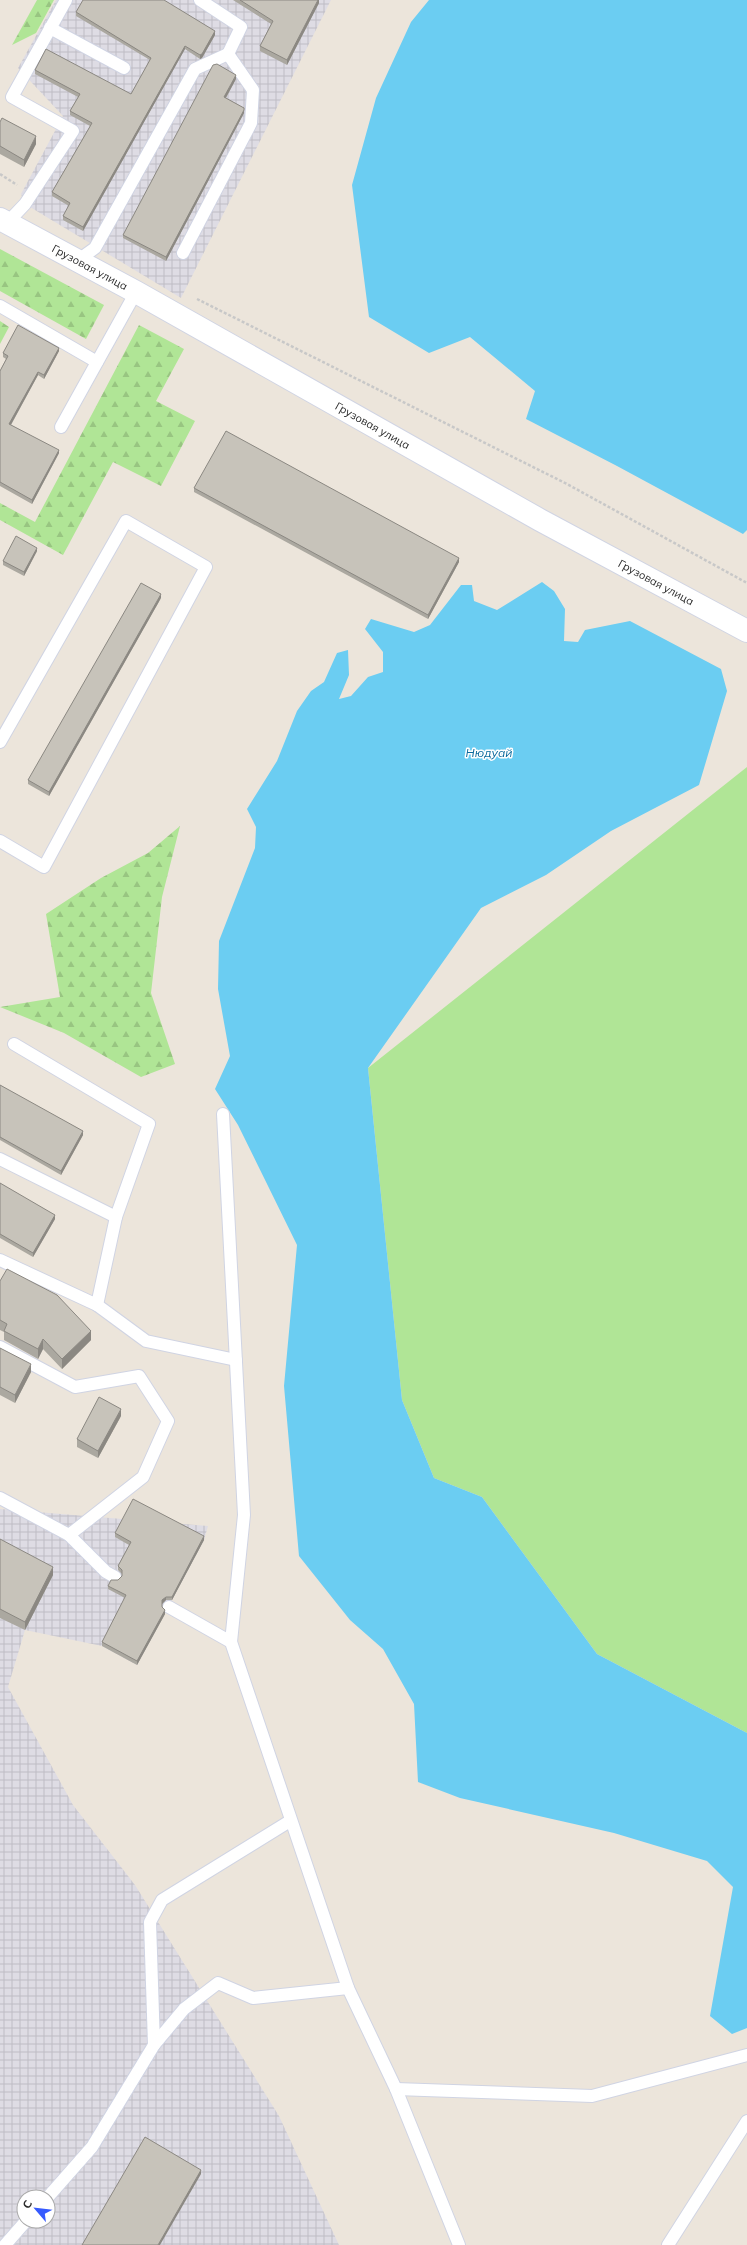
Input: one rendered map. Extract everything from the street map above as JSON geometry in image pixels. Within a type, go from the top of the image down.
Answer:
[{"type":"main road","name":"Грузовая улица","points":[[3,221],[136,292],[540,520],[747,630]]},
{"type":"lane","points":[[3,221],[26,204],[72,131],[12,97],[66,0]]},
{"type":"lane","points":[[77,260],[94,248],[195,69],[228,54],[242,27],[200,0]]},
{"type":"lane","points":[[50,28],[124,68]]},
{"type":"lane","points":[[183,253],[251,123],[253,90],[228,54]]},
{"type":"lane","points":[[60,427],[136,292]]},
{"type":"lane","points":[[0,306],[97,362]]},
{"type":"lane","points":[[0,742],[126,521],[206,567],[44,867],[0,841]]},
{"type":"lane","points":[[14,1044],[149,1124],[116,1217],[97,1306]]},
{"type":"lane","points":[[223,1114],[244,1515],[231,1642],[290,1821],[348,1988],[396,2089],[459,2245]]},
{"type":"lane","points":[[0,1159],[116,1217]]},
{"type":"lane","points":[[0,1260],[97,1306],[146,1341],[236,1360]]},
{"type":"lane","points":[[0,1347],[75,1387],[139,1376],[168,1421],[144,1477],[69,1535]]},
{"type":"lane","points":[[0,1498],[69,1535],[106,1572],[115,1577]]},
{"type":"lane","points":[[169,1607],[231,1642]]},
{"type":"lane","points":[[154,2045],[150,1922],[162,1900],[290,1821]]},
{"type":"lane","points":[[55,2189],[92,2147],[154,2045],[184,2009],[218,1983],[253,1998],[348,1988]]},
{"type":"lane","points":[[396,2089],[592,2096],[747,2055]]},
{"type":"lane","points":[[668,2245],[747,2121]]},
{"type":"lane","points":[[5,2245],[19,2229]]},
{"type":"path","points":[[0,174],[32,194]]},
{"type":"path","points":[[193,297],[567,484],[747,583]]},
{"type":"shaded area","points":[[56,0],[331,0],[181,298],[25,204],[21,194],[63,116],[18,68]]},
{"type":"shaded area","points":[[0,1509],[208,1526],[204,1540],[137,1665],[102,1646],[25,1630],[8,1687],[73,1805],[135,1885],[279,2116],[339,2245],[0,2245]]},
{"type":"green space","points":[[37,0],[54,0],[36,33],[12,45]]},
{"type":"green space","points":[[0,249],[104,305],[86,339],[0,291]]},
{"type":"green space","points":[[0,321],[9,327],[0,344]]},
{"type":"green space","points":[[139,325],[184,349],[156,401],[195,421],[161,486],[113,462],[63,555],[0,520],[0,503],[35,522]]},
{"type":"green space","points":[[747,767],[747,1733],[597,1654],[482,1497],[434,1478],[402,1400],[368,1068]]},
{"type":"green space","points":[[180,826],[162,897],[151,993],[175,1064],[141,1077],[64,1033],[0,1007],[60,997],[46,914],[101,878],[148,853]]},
{"type":"water","points":[[429,0],[747,0],[747,530],[743,534],[526,419],[535,391],[470,337],[429,353],[369,317],[352,185],[376,98],[411,22]]},
{"type":"water","name":"Нюдуай","points":[[542,582],[554,591],[565,609],[564,641],[578,642],[585,630],[630,621],[721,669],[727,691],[699,785],[611,831],[546,875],[481,908],[368,1068],[402,1400],[434,1478],[482,1497],[597,1654],[747,1733],[747,2028],[732,2034],[710,2016],[733,1887],[707,1861],[614,1833],[460,1798],[418,1782],[414,1704],[383,1649],[350,1620],[299,1556],[284,1386],[297,1245],[238,1125],[215,1089],[230,1056],[218,989],[219,941],[255,848],[256,827],[247,809],[277,761],[297,711],[311,691],[324,682],[337,653],[348,650],[349,675],[339,699],[351,696],[368,677],[383,672],[383,652],[365,629],[371,619],[414,632],[430,625],[461,585],[472,585],[474,601],[497,610]]},
{"type":"building","points":[[83,0],[164,0],[215,31],[200,55],[185,46],[83,227],[63,216],[70,203],[52,192],[92,123],[70,111],[80,94],[35,70],[46,49],[131,94],[151,58],[76,12]]},
{"type":"building","points":[[240,0],[318,0],[287,60],[260,46],[273,21]]},
{"type":"building","points":[[217,64],[236,75],[224,97],[244,108],[244,110],[166,257],[123,235],[213,65]]},
{"type":"building","points":[[2,118],[36,136],[24,160],[0,146],[0,122]]},
{"type":"building","points":[[18,325],[59,348],[44,375],[38,372],[9,424],[59,450],[32,500],[0,482],[0,371],[8,356],[3,353]]},
{"type":"building","points":[[226,431],[459,558],[428,615],[194,488]]},
{"type":"building","points":[[16,536],[37,548],[24,572],[3,561]]},
{"type":"building","points":[[141,583],[161,594],[49,792],[28,780]]},
{"type":"building","points":[[0,1085],[83,1131],[61,1171],[0,1137]]},
{"type":"building","points":[[0,1183],[55,1215],[33,1253],[0,1234]]},
{"type":"building","points":[[7,1269],[57,1295],[91,1331],[62,1359],[43,1339],[38,1349],[4,1331],[7,1324],[0,1320],[0,1281]]},
{"type":"building","points":[[0,1348],[31,1364],[15,1395],[0,1387]]},
{"type":"building","points":[[99,1397],[121,1409],[98,1451],[77,1439]]},
{"type":"building","points":[[133,1499],[204,1536],[172,1597],[166,1597],[162,1600],[162,1607],[165,1610],[137,1661],[102,1642],[126,1595],[108,1586],[111,1580],[118,1580],[122,1576],[122,1570],[118,1566],[131,1542],[115,1533]]},
{"type":"building","points":[[0,1539],[53,1567],[25,1622],[0,1609]]},
{"type":"building","points":[[145,2137],[201,2170],[158,2245],[82,2245]]}]
